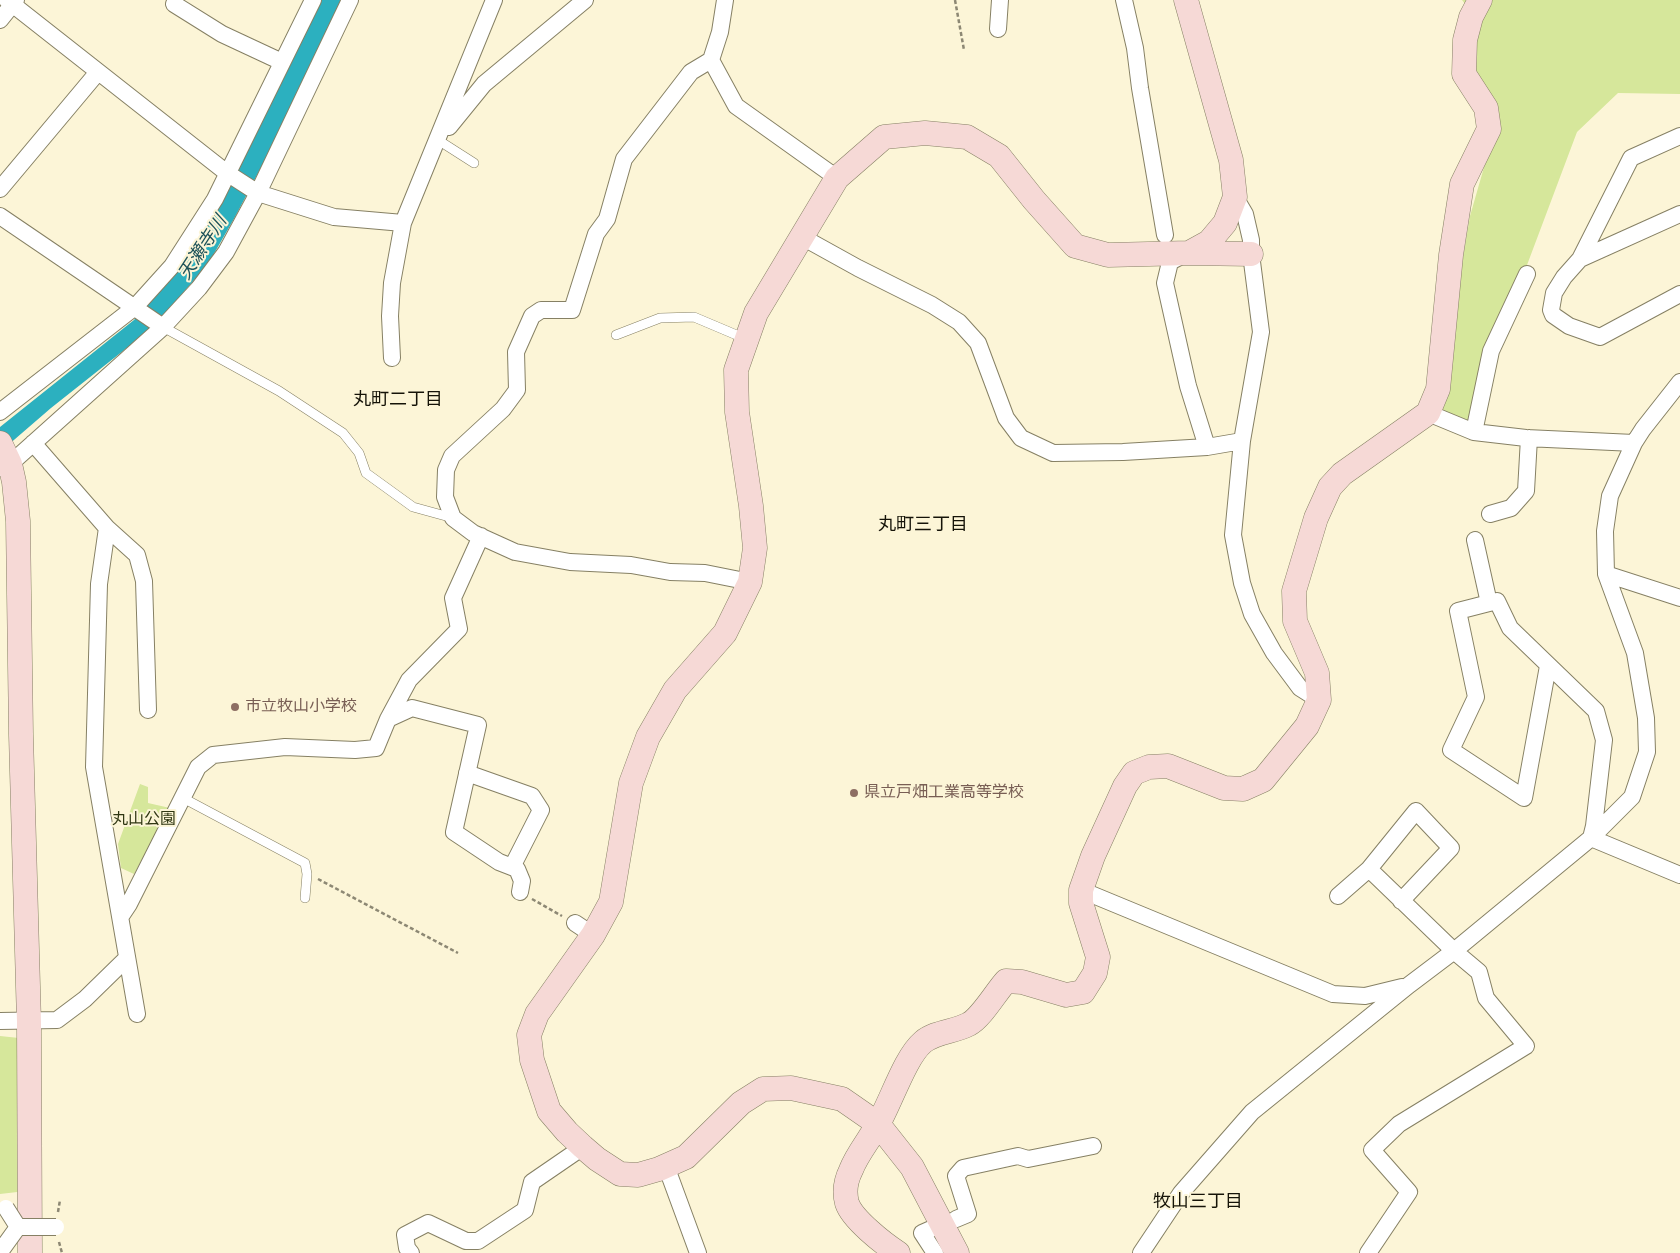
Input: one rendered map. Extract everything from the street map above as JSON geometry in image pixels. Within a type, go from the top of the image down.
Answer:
[{"type":"street","points":[[0,412],[135,307],[172,266],[214,199],[313,0]]},
{"type":"street","points":[[30,1253],[29,1022],[21,726],[18,521],[14,482],[4,458],[33,443],[163,327],[199,288],[226,252],[258,193],[350,0]]},
{"type":"street","points":[[392,358],[390,316],[392,283],[403,223],[494,0]]},
{"type":"street","points":[[438,140],[484,84],[584,0]]},
{"type":"street","points":[[725,0],[720,32],[710,60],[690,72],[624,159],[607,219],[596,234],[572,310],[541,310],[532,316],[516,352],[517,390],[503,410],[452,456],[446,470],[445,497],[453,518],[474,533],[515,552],[570,562],[631,566],[670,572],[705,573],[750,582]]},
{"type":"street","points":[[998,29],[1000,0]]},
{"type":"street","points":[[1124,0],[1135,48],[1165,235]]},
{"type":"street","points":[[1186,0],[1231,160],[1235,197],[1245,214],[1251,240],[1251,254],[1262,332],[1242,441],[1233,535],[1242,583],[1252,614],[1274,653],[1300,688],[1319,700]]},
{"type":"street","points":[[898,1253],[861,1223],[847,1204],[845,1187],[851,1169],[878,1124],[911,1056],[924,1041],[968,1024],[977,1018],[1006,981],[1022,982],[1066,995],[1083,992],[1095,973],[1098,957],[1081,903],[1081,890],[1093,856],[1125,786],[1134,773],[1149,767],[1168,766],[1224,788],[1242,789],[1263,780],[1307,726],[1319,700],[1317,673],[1296,621],[1294,591],[1316,518],[1330,487],[1342,474],[1428,413],[1438,389],[1451,255],[1462,184],[1490,128],[1486,108],[1464,74],[1465,40],[1471,17],[1480,0]]},
{"type":"street","points":[[0,20],[11,1],[227,173],[258,193],[334,218],[403,223]]},
{"type":"street","points":[[173,1],[222,34],[282,62]]},
{"type":"street","points":[[710,60],[736,106],[837,178]]},
{"type":"street","points":[[0,189],[98,72]]},
{"type":"street","points":[[957,1253],[912,1167],[878,1124],[842,1099],[791,1088],[763,1089],[741,1104],[686,1157],[638,1175],[620,1174],[597,1159],[566,1132],[549,1111],[532,1060],[529,1035],[537,1014],[584,929],[611,902],[631,783],[648,737],[675,690],[725,633],[750,582],[755,548],[751,506],[736,412],[736,370],[756,313],[837,178],[884,137],[925,133],[967,137],[999,156],[1034,200],[1075,246],[1108,255],[1189,252],[1251,254]]},
{"type":"street","points":[[1680,136],[1632,158],[1580,259],[1564,277],[1554,293],[1551,310],[1553,315],[1569,326],[1600,337],[1680,294]]},
{"type":"street","points":[[1207,447],[1188,386],[1165,284],[1170,262],[1209,242],[1225,223],[1235,197]]},
{"type":"street","points":[[1580,259],[1680,214]]},
{"type":"street","points":[[0,216],[163,327]]},
{"type":"street","points":[[802,237],[858,268],[932,305],[959,322],[978,343],[1006,418],[1021,438],[1053,453],[1123,452],[1207,447],[1242,441]]},
{"type":"street","points":[[1474,432],[1491,351],[1528,274]]},
{"type":"street","points":[[1141,1253],[1181,1193],[1252,1112],[1409,985],[1454,952],[1591,838],[1632,797],[1646,752],[1646,718],[1635,654],[1606,574],[1605,531],[1610,496],[1634,443],[1680,382]]},
{"type":"street","points":[[1428,413],[1474,432],[1529,438],[1634,443]]},
{"type":"street","points":[[1490,514],[1512,508],[1526,491],[1529,438]]},
{"type":"street","points":[[33,443],[107,528],[137,556],[144,581],[148,710]]},
{"type":"street","points":[[107,528],[99,584],[94,767],[137,1014]]},
{"type":"street","points":[[121,916],[129,904],[198,767],[213,755],[285,747],[355,750],[376,748],[388,719],[409,680],[459,629],[452,598],[481,536]]},
{"type":"street","points":[[1475,540],[1489,603]]},
{"type":"street","points":[[1606,574],[1680,598]]},
{"type":"street","points":[[1548,666],[1524,798],[1451,750],[1476,697],[1458,611],[1497,601],[1510,628],[1596,711],[1604,740],[1591,838]]},
{"type":"street","points":[[388,719],[412,708],[478,725],[454,832],[499,862],[517,869],[522,882],[520,892]]},
{"type":"street","points":[[467,773],[532,796],[541,810],[512,867]]},
{"type":"street","points":[[1338,896],[1368,869],[1416,811],[1451,848],[1401,901]]},
{"type":"street","points":[[1591,838],[1680,875]]},
{"type":"street","points":[[1368,869],[1454,952],[1479,972],[1486,998],[1526,1046],[1399,1124],[1372,1150],[1408,1192],[1368,1253]]},
{"type":"street","points":[[1081,890],[1333,994],[1365,996],[1409,985]]},
{"type":"street","points":[[0,1021],[29,1022],[57,1020],[85,999],[127,958]]},
{"type":"street","points":[[956,1219],[968,1214],[956,1176],[963,1168],[1018,1156],[1028,1159],[1093,1146]]},
{"type":"street","points":[[411,1253],[404,1235],[428,1223],[466,1241],[478,1241],[525,1210],[532,1182],[583,1147]]},
{"type":"street","points":[[666,1166],[698,1253]]},
{"type":"street","points":[[18,1227],[3,1209],[30,1203]]},
{"type":"street","points":[[18,1227],[56,1227]]},
{"type":"street","points":[[0,1252],[18,1227]]},
{"type":"street","points":[[931,1229],[922,1233],[935,1253]]},
{"type":"lane","points":[[438,140],[474,163]]},
{"type":"lane","points":[[616,335],[660,318],[694,317],[747,339]]},
{"type":"lane","points":[[163,327],[280,391],[343,433],[359,453],[366,473],[413,507],[453,518]]},
{"type":"lane","points":[[183,798],[305,863],[307,874],[305,898]]},
{"type":"path","points":[[955,0],[964,50]]},
{"type":"path","points":[[307,874],[458,953]]},
{"type":"path","points":[[520,892],[584,929]]},
{"type":"green space","points":[[1462,0],[1680,0],[1680,94],[1618,93],[1577,132],[1468,422],[1438,408],[1470,216],[1499,115],[1471,62],[1480,23]]},
{"type":"green space","name":"丸山公園","points":[[140,784],[148,787],[148,803],[170,808],[134,874],[121,868],[118,844]]},
{"type":"green space","points":[[0,1036],[19,1038],[26,1191],[0,1194]]},
{"type":"water","name":"天瀬寺川","points":[[322,0],[342,0],[275,141],[208,264],[163,316],[0,452],[0,427],[134,320],[186,263],[205,231]]},
{"type":"place","name":"市立牧山小学校","points":[[235,707]]},
{"type":"place","name":"県立戸畑工業高等学校","points":[[854,793]]},
{"type":"district","name":"丸町二丁目","points":[[398,400]]},
{"type":"district","name":"丸町三丁目","points":[[923,525]]},
{"type":"district","name":"牧山三丁目","points":[[1198,1202]]}]
